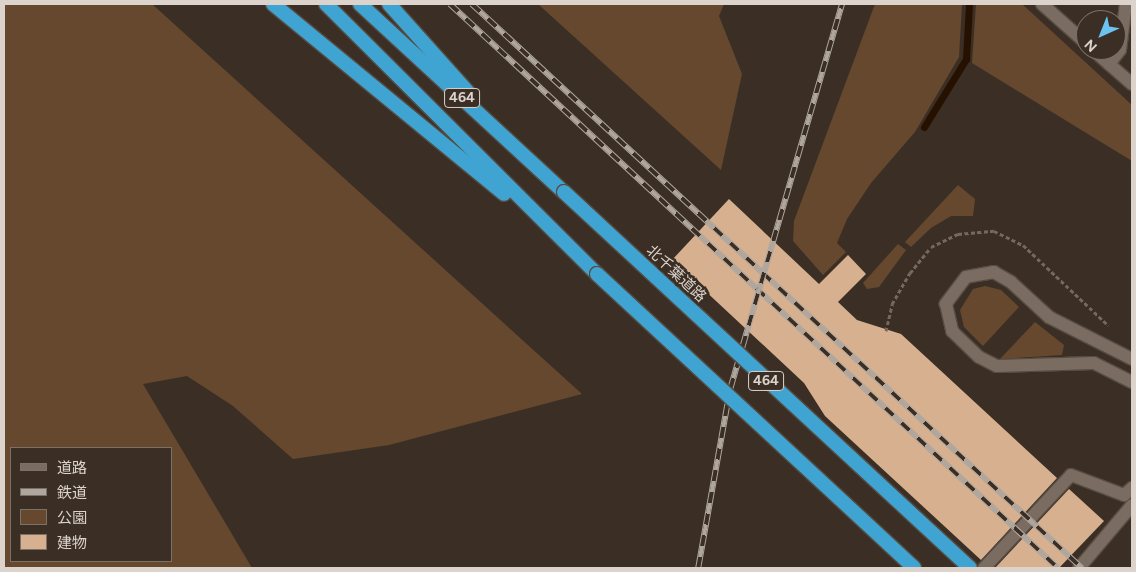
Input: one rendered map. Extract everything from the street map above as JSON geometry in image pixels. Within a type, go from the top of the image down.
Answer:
[{"type":"highway","points":[[273,4],[557,237]]},
{"type":"highway","name":"464","points":[[326,4],[557,237],[914,568]]},
{"type":"highway","name":"北千葉道路","points":[[360,4],[970,568]]},
{"type":"highway","points":[[389,4],[523,153]]},
{"type":"street","points":[[1042,4],[1076,34]]},
{"type":"street","points":[[1109,64],[1120,50],[1126,4]]},
{"type":"street","points":[[1104,60],[1132,84]]},
{"type":"street","points":[[1132,359],[1049,317],[1012,282],[994,272],[966,277],[946,304],[952,331],[979,357],[997,366],[1094,364],[1132,382]]},
{"type":"street","points":[[984,568],[1071,475],[1124,495],[1132,488]]},
{"type":"street","points":[[1078,568],[1132,505]]},
{"type":"green space","points":[[4,4],[152,4],[582,394],[389,445],[293,459],[233,406],[187,376],[143,384],[252,568],[4,568]]},
{"type":"green space","points":[[538,4],[724,4],[719,16],[742,74],[721,170]]},
{"type":"green space","points":[[875,4],[962,4],[959,57],[915,132],[871,183],[847,219],[837,243],[846,252],[823,275],[793,241],[794,221]]},
{"type":"green space","points":[[976,4],[1022,4],[1076,54],[1076,60],[1083,60],[1132,105],[1132,161],[972,63]]},
{"type":"green space","points":[[958,185],[975,199],[973,216],[951,216],[931,228],[911,247],[905,242]]},
{"type":"green space","points":[[898,244],[906,250],[879,287],[867,289],[863,283]]},
{"type":"green space","points":[[985,286],[1001,290],[1019,307],[983,346],[964,327],[960,310],[973,289]]},
{"type":"green space","points":[[1035,322],[1064,345],[1062,355],[1000,359]]},
{"type":"building","points":[[729,199],[819,284],[848,255],[866,274],[838,302],[857,320],[901,334],[1057,478],[981,560],[825,416],[804,383],[672,260]]},
{"type":"building","points":[[1069,489],[1104,521],[1059,568],[995,568]]},
{"type":"waterway","points":[[924,127],[966,59],[969,4]]},
{"type":"railway","points":[[450,4],[1058,568]]},
{"type":"railway","points":[[472,4],[1082,568]]},
{"type":"railway","points":[[698,568],[730,389],[842,4]]}]
